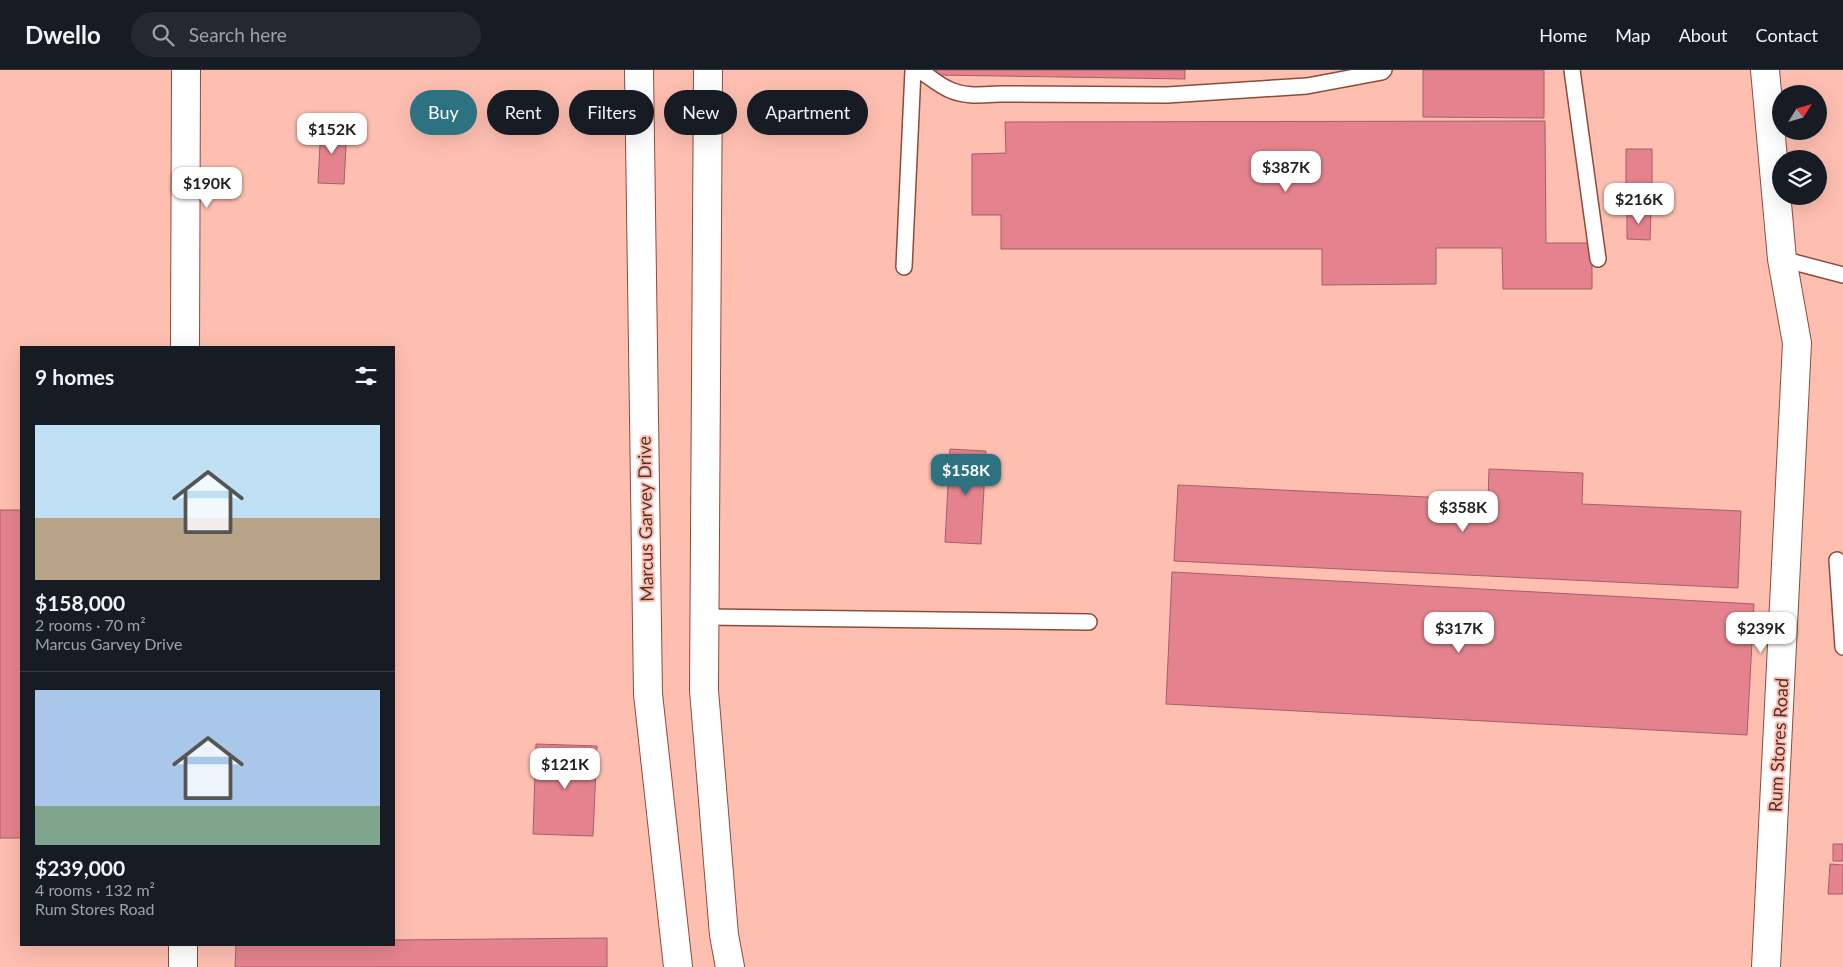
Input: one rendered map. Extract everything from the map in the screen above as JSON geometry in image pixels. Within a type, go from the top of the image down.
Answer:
[{"type":"main road","points":[[185,346],[186,70]]},
{"type":"main road","name":"Marcus Garvey Drive","points":[[639,70],[648,694],[678,967]]},
{"type":"main road","points":[[708,70],[704,690],[724,935],[730,967]]},
{"type":"main road","name":"Rum Stores Road","points":[[1765,70],[1782,259],[1797,343],[1766,967]]},
{"type":"main road","points":[[183,946],[183,967]]},
{"type":"lane","points":[[904,267],[913,70]]},
{"type":"lane","points":[[918,70],[948,89],[971,96],[999,94],[1167,95],[1307,86],[1382,72],[1384,70]]},
{"type":"lane","points":[[1572,70],[1598,259]]},
{"type":"lane","points":[[1782,259],[1843,275]]},
{"type":"lane","points":[[1837,560],[1843,646]]},
{"type":"lane","points":[[705,617],[1089,622]]},
{"type":"building","points":[[936,70],[1185,70],[1185,79],[936,75]]},
{"type":"building","points":[[1423,70],[1544,70],[1544,118],[1423,117]]},
{"type":"building","points":[[1545,121],[1546,243],[1592,243],[1592,289],[1503,289],[1502,248],[1436,248],[1436,284],[1322,285],[1322,249],[1001,249],[1001,215],[972,215],[972,154],[1006,153],[1005,122]]},
{"type":"building","points":[[321,125],[347,126],[344,184],[318,183]]},
{"type":"building","points":[[1626,149],[1652,149],[1652,200],[1626,200]]},
{"type":"building","points":[[1627,210],[1651,211],[1650,240],[1627,239]]},
{"type":"building","points":[[950,449],[986,451],[981,544],[945,542]]},
{"type":"building","points":[[1489,469],[1583,473],[1582,504],[1741,511],[1738,588],[1174,561],[1178,485],[1488,500]]},
{"type":"building","points":[[0,510],[20,510],[20,838],[0,838]]},
{"type":"building","points":[[1172,572],[1754,604],[1747,735],[1166,704]]},
{"type":"building","points":[[536,744],[597,746],[593,836],[533,834]]},
{"type":"building","points":[[1833,844],[1843,844],[1843,861],[1833,861]]},
{"type":"building","points":[[1830,864],[1843,865],[1843,894],[1828,894]]},
{"type":"building","points":[[607,938],[607,967],[235,967],[236,946],[395,946],[395,940]]}]
